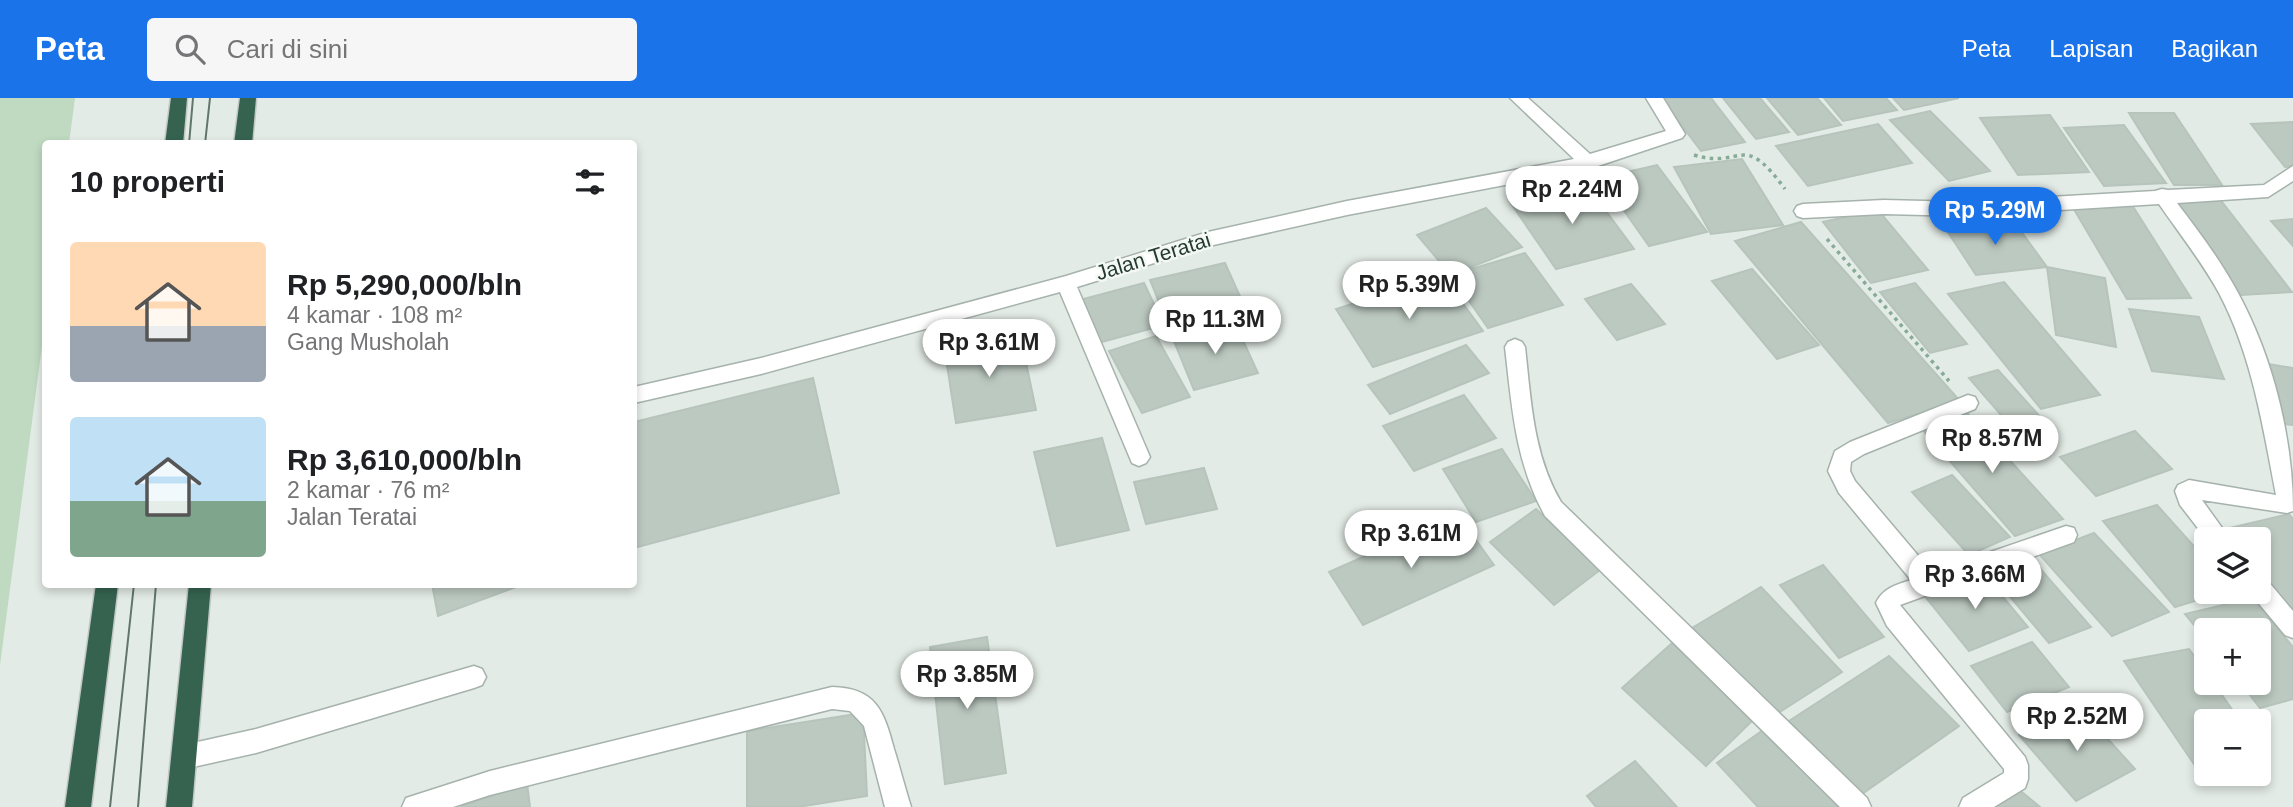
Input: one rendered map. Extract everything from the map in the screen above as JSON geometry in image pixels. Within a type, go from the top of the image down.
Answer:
[{"type":"highway","points":[[174,140],[179,98]]},
{"type":"highway","points":[[243,140],[248,98]]},
{"type":"highway","points":[[78,807],[106,588]]},
{"type":"highway","points":[[180,807],[200,588]]},
{"type":"street","points":[[1518,98],[1589,163]]},
{"type":"street","points":[[1654,98],[1676,134]]},
{"type":"street","name":"Jalan Teratai","points":[[637,394],[761,366],[1066,283],[1208,239],[1260,226],[1589,163],[1676,134]]},
{"type":"street","points":[[1803,211],[1884,207],[1964,209],[2162,195],[2267,191],[2293,172]]},
{"type":"street","points":[[2162,195],[2219,277],[2238,313],[2249,341],[2274,431],[2288,501],[2287,504],[2280,505],[2189,489],[2186,491],[2188,499],[2210,527]]},
{"type":"street","points":[[1066,283],[1139,457]]},
{"type":"street","points":[[1515,347],[1530,457],[1542,494],[1553,509],[1858,807]]},
{"type":"street","points":[[1928,584],[1847,487],[1839,471],[1842,457],[1857,448],[1968,403]]},
{"type":"street","points":[[1972,807],[2016,779],[2018,770],[2012,758],[1891,614],[1887,603],[1889,599],[1928,584],[2066,535]]},
{"type":"street","points":[[2271,601],[2293,628]]},
{"type":"street","points":[[184,757],[256,741],[474,677]]},
{"type":"street","points":[[415,807],[490,783],[832,698],[859,702],[869,710],[875,722],[898,807]]},
{"type":"path","points":[[1676,134],[1691,154],[1703,159],[1748,155],[1759,158],[1968,403],[2018,456]]},
{"type":"green space","points":[[0,98],[75,98],[69,140],[42,140],[42,346],[0,665]]},
{"type":"building","points":[[1661,98],[1711,98],[1745,142],[1701,151]]},
{"type":"building","points":[[1723,98],[1760,98],[1789,132],[1756,139]]},
{"type":"building","points":[[1767,98],[1817,98],[1841,125],[1798,135]]},
{"type":"building","points":[[1824,98],[1886,98],[1897,110],[1843,121]]},
{"type":"building","points":[[1893,98],[1959,98],[1904,110]]},
{"type":"building","points":[[1930,111],[1990,171],[1949,181],[1890,120]]},
{"type":"building","points":[[2129,113],[2174,113],[2222,185],[2174,185]]},
{"type":"building","points":[[2050,115],[2089,172],[2018,175],[1980,118]]},
{"type":"building","points":[[2293,122],[2293,166],[2285,167],[2251,124]]},
{"type":"building","points":[[1878,124],[1912,163],[1808,186],[1776,146]]},
{"type":"building","points":[[2124,125],[2166,183],[2104,186],[2064,128]]},
{"type":"building","points":[[1742,159],[1783,225],[1711,234],[1674,167]]},
{"type":"building","points":[[1657,165],[1707,232],[1649,246],[1601,178]]},
{"type":"building","points":[[1586,184],[1634,249],[1556,269],[1510,202]]},
{"type":"building","points":[[2219,198],[2292,292],[2241,295],[2170,201]]},
{"type":"building","points":[[2132,205],[2191,298],[2127,299],[2072,206]]},
{"type":"building","points":[[1486,208],[1522,247],[1451,275],[1417,235]]},
{"type":"building","points":[[1878,210],[1928,270],[1871,283],[1823,222]]},
{"type":"building","points":[[2012,219],[2047,267],[1976,275],[1944,226]]},
{"type":"building","points":[[2293,219],[2293,246],[2271,221]]},
{"type":"building","points":[[1801,222],[1960,401],[1888,423],[1735,241]]},
{"type":"building","points":[[1525,253],[1563,305],[1488,328],[1451,275]]},
{"type":"building","points":[[1225,263],[1247,312],[1170,329],[1150,280]]},
{"type":"building","points":[[2047,267],[2105,278],[2116,347],[2056,335]]},
{"type":"building","points":[[1752,269],[1819,345],[1777,359],[1712,281]]},
{"type":"building","points":[[1442,275],[1483,331],[1373,367],[1336,309]]},
{"type":"building","points":[[2004,282],[2100,395],[2041,409],[1948,294]]},
{"type":"building","points":[[1144,283],[1164,325],[1098,343],[1080,300]]},
{"type":"building","points":[[1915,283],[1967,344],[1930,353],[1880,292]]},
{"type":"building","points":[[1631,284],[1665,324],[1617,340],[1585,299]]},
{"type":"building","points":[[2129,309],[2199,317],[2224,379],[2152,371]]},
{"type":"building","points":[[1235,323],[1258,373],[1194,390],[1173,339]]},
{"type":"building","points":[[1020,334],[1036,410],[956,423],[944,346]]},
{"type":"building","points":[[1156,336],[1190,397],[1142,413],[1109,351]]},
{"type":"building","points":[[1466,345],[1489,373],[1390,414],[1368,385]]},
{"type":"building","points":[[2262,363],[2293,368],[2293,425],[2285,424]]},
{"type":"building","points":[[1998,370],[2051,429],[2021,438],[1969,378]]},
{"type":"building","points":[[813,378],[839,493],[637,547],[637,421]]},
{"type":"building","points":[[1464,395],[1496,438],[1414,471],[1383,426]]},
{"type":"building","points":[[1967,413],[2063,519],[2015,536],[1921,428]]},
{"type":"building","points":[[2135,431],[2172,469],[2096,496],[2060,457]]},
{"type":"building","points":[[1102,438],[1129,530],[1057,546],[1034,452]]},
{"type":"building","points":[[1502,449],[1536,501],[1476,522],[1443,469]]},
{"type":"building","points":[[1204,468],[1217,509],[1146,524],[1134,482]]},
{"type":"building","points":[[1952,475],[2010,537],[1969,555],[1912,492]]},
{"type":"building","points":[[2157,505],[2194,546],[2194,601],[2175,607],[2103,521]]},
{"type":"building","points":[[1536,509],[1600,570],[1554,605],[1490,542]]},
{"type":"building","points":[[2289,514],[2293,519],[2293,616],[2271,590],[2271,527],[2234,527]]},
{"type":"building","points":[[1458,515],[1494,565],[1363,625],[1329,572]]},
{"type":"building","points":[[2094,533],[2169,612],[2112,636],[2039,554]]},
{"type":"building","points":[[2031,558],[2091,627],[2049,643],[1991,574]]},
{"type":"building","points":[[1823,565],[1884,637],[1839,658],[1780,585]]},
{"type":"building","points":[[1982,572],[2028,627],[1969,651],[1923,594]]},
{"type":"building","points":[[1761,587],[1842,672],[1772,717],[1692,628]]},
{"type":"building","points":[[433,588],[513,588],[438,616]]},
{"type":"building","points":[[2227,604],[2257,604],[2269,618],[2194,618],[2194,625],[2185,614]]},
{"type":"building","points":[[2271,621],[2293,647],[2293,699],[2260,708],[2250,695],[2271,695]]},
{"type":"building","points":[[987,637],[1006,773],[945,784],[930,647]]},
{"type":"building","points":[[2032,642],[2069,687],[2007,712],[1971,666]]},
{"type":"building","points":[[1672,643],[1756,717],[1706,766],[1622,688]]},
{"type":"building","points":[[2189,649],[2194,656],[2194,695],[2222,695],[2232,709],[2194,709],[2194,764],[2124,661]]},
{"type":"building","points":[[1889,656],[1959,726],[1855,799],[1786,723]]},
{"type":"building","points":[[2077,705],[2135,769],[2076,801],[2019,735]]},
{"type":"building","points":[[863,713],[867,796],[798,807],[747,807],[747,731]]},
{"type":"building","points":[[1763,730],[1839,807],[1758,807],[1717,763]]},
{"type":"building","points":[[1635,761],[1677,807],[1596,807],[1587,796]]},
{"type":"building","points":[[527,783],[530,807],[460,807]]},
{"type":"building","points":[[2016,787],[2040,807],[1995,807]]},
{"type":"tram line","points":[[189,140],[193,98]]},
{"type":"tram line","points":[[205,140],[210,98]]},
{"type":"tram line","points":[[110,807],[134,588]]},
{"type":"tram line","points":[[138,807],[156,588]]}]
